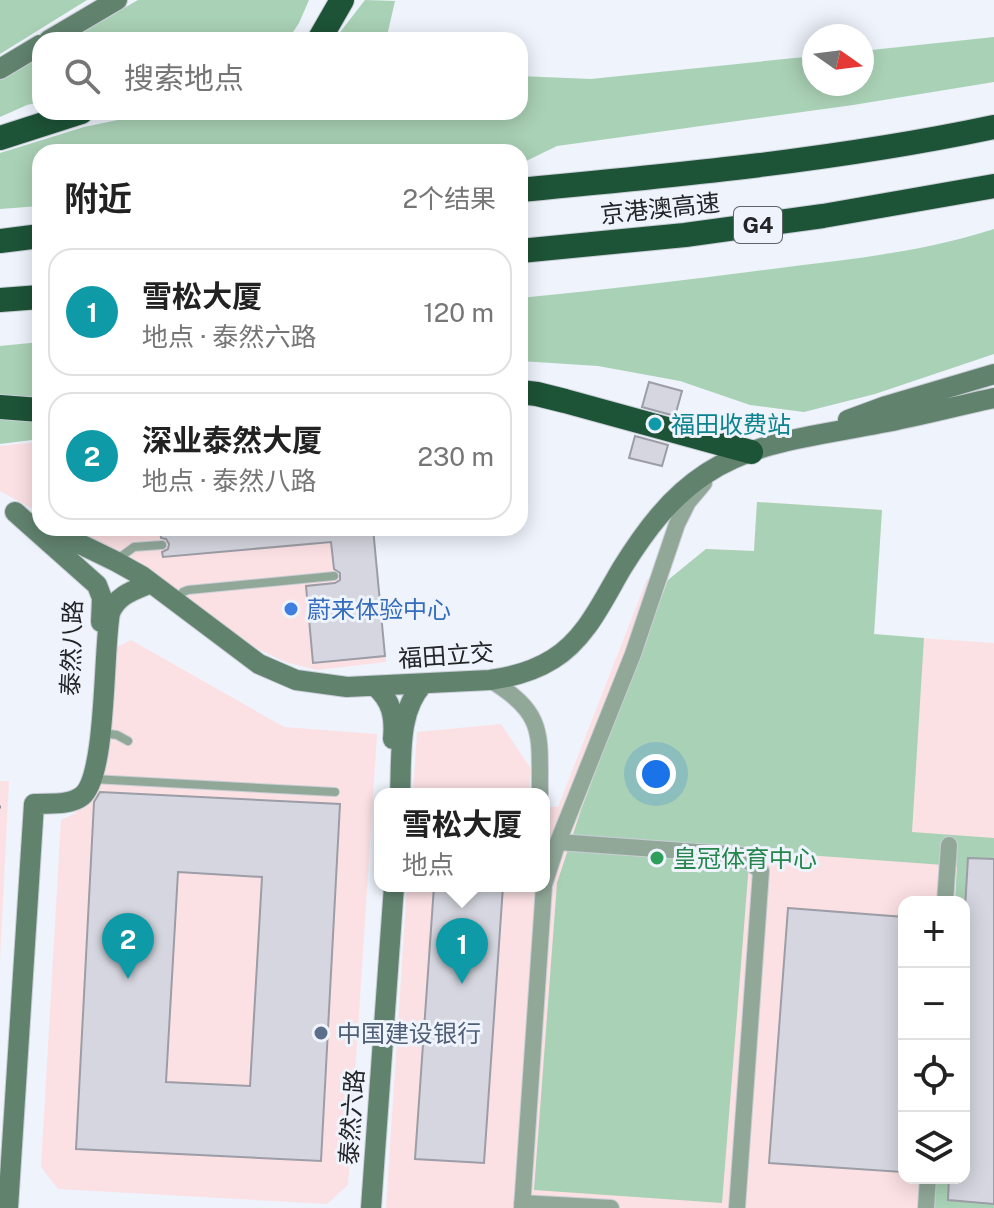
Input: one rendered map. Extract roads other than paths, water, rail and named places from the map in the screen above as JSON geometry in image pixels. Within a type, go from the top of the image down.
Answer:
[{"type":"highway","points":[[324,32],[342,0]]},
{"type":"highway","points":[[0,138],[56,120]]},
{"type":"highway","name":"京港澳高速","points":[[528,189],[694,174],[942,138],[994,127]]},
{"type":"highway","name":"京港澳高速","points":[[528,250],[685,235],[808,218],[994,186]]},
{"type":"highway","points":[[0,241],[32,237]]},
{"type":"highway","points":[[0,300],[32,298]]},
{"type":"highway","points":[[528,393],[751,452]]},
{"type":"highway","points":[[0,407],[32,409]]},
{"type":"street","points":[[63,32],[117,0]]},
{"type":"street","points":[[0,69],[32,50]]},
{"type":"street","name":"福田立交","points":[[792,441],[886,406],[994,374]]},
{"type":"street","name":"福田立交","points":[[63,536],[151,583],[239,650],[266,660],[296,680],[347,687],[490,680],[533,669],[554,659],[571,645],[596,613],[656,518],[696,481],[726,463],[751,452],[792,441],[994,398]]},
{"type":"street","points":[[550,865],[633,654],[677,524],[688,502],[726,463]]},
{"type":"street","points":[[7,509],[32,520]]},
{"type":"street","name":"泰然八路","points":[[7,509],[32,530]]},
{"type":"street","name":"泰然八路","points":[[40,536],[95,582],[101,593],[91,763],[93,777]]},
{"type":"street","name":"泰然八路","points":[[93,777],[97,763],[110,613],[121,597],[151,583]]},
{"type":"street","points":[[490,680],[518,699],[534,719],[540,741],[540,788]]},
{"type":"street","points":[[401,788],[407,713],[423,684]]},
{"type":"street","points":[[375,686],[387,698],[394,720],[390,788]]},
{"type":"street","points":[[11,1207],[34,804],[76,799],[85,793],[93,777]]},
{"type":"street","points":[[558,842],[740,855],[761,871],[737,1208]]},
{"type":"street","points":[[945,896],[949,845]]},
{"type":"street","name":"泰然六路","points":[[362,1208],[384,892]]},
{"type":"street","name":"泰然六路","points":[[371,1208],[394,892]]},
{"type":"street","points":[[543,892],[522,1205],[611,1208]]},
{"type":"street","points":[[926,1208],[928,1184]]},
{"type":"lane","points":[[115,561],[134,547],[162,545]]},
{"type":"lane","points":[[176,602],[188,590],[334,576]]},
{"type":"lane","points":[[100,733],[117,735],[128,741]]},
{"type":"lane","points":[[93,777],[335,792]]},
{"type":"place","name":"福田收费站","points":[[655,424]]},
{"type":"place","name":"蔚来体验中心","points":[[291,609]]},
{"type":"place","name":"皇冠体育中心","points":[[657,858]]},
{"type":"place","name":"深业泰然大厦","points":[[128,979]]},
{"type":"place","name":"雪松大厦","points":[[462,984]]},
{"type":"place","name":"中国建设银行","points":[[321,1033]]}]
